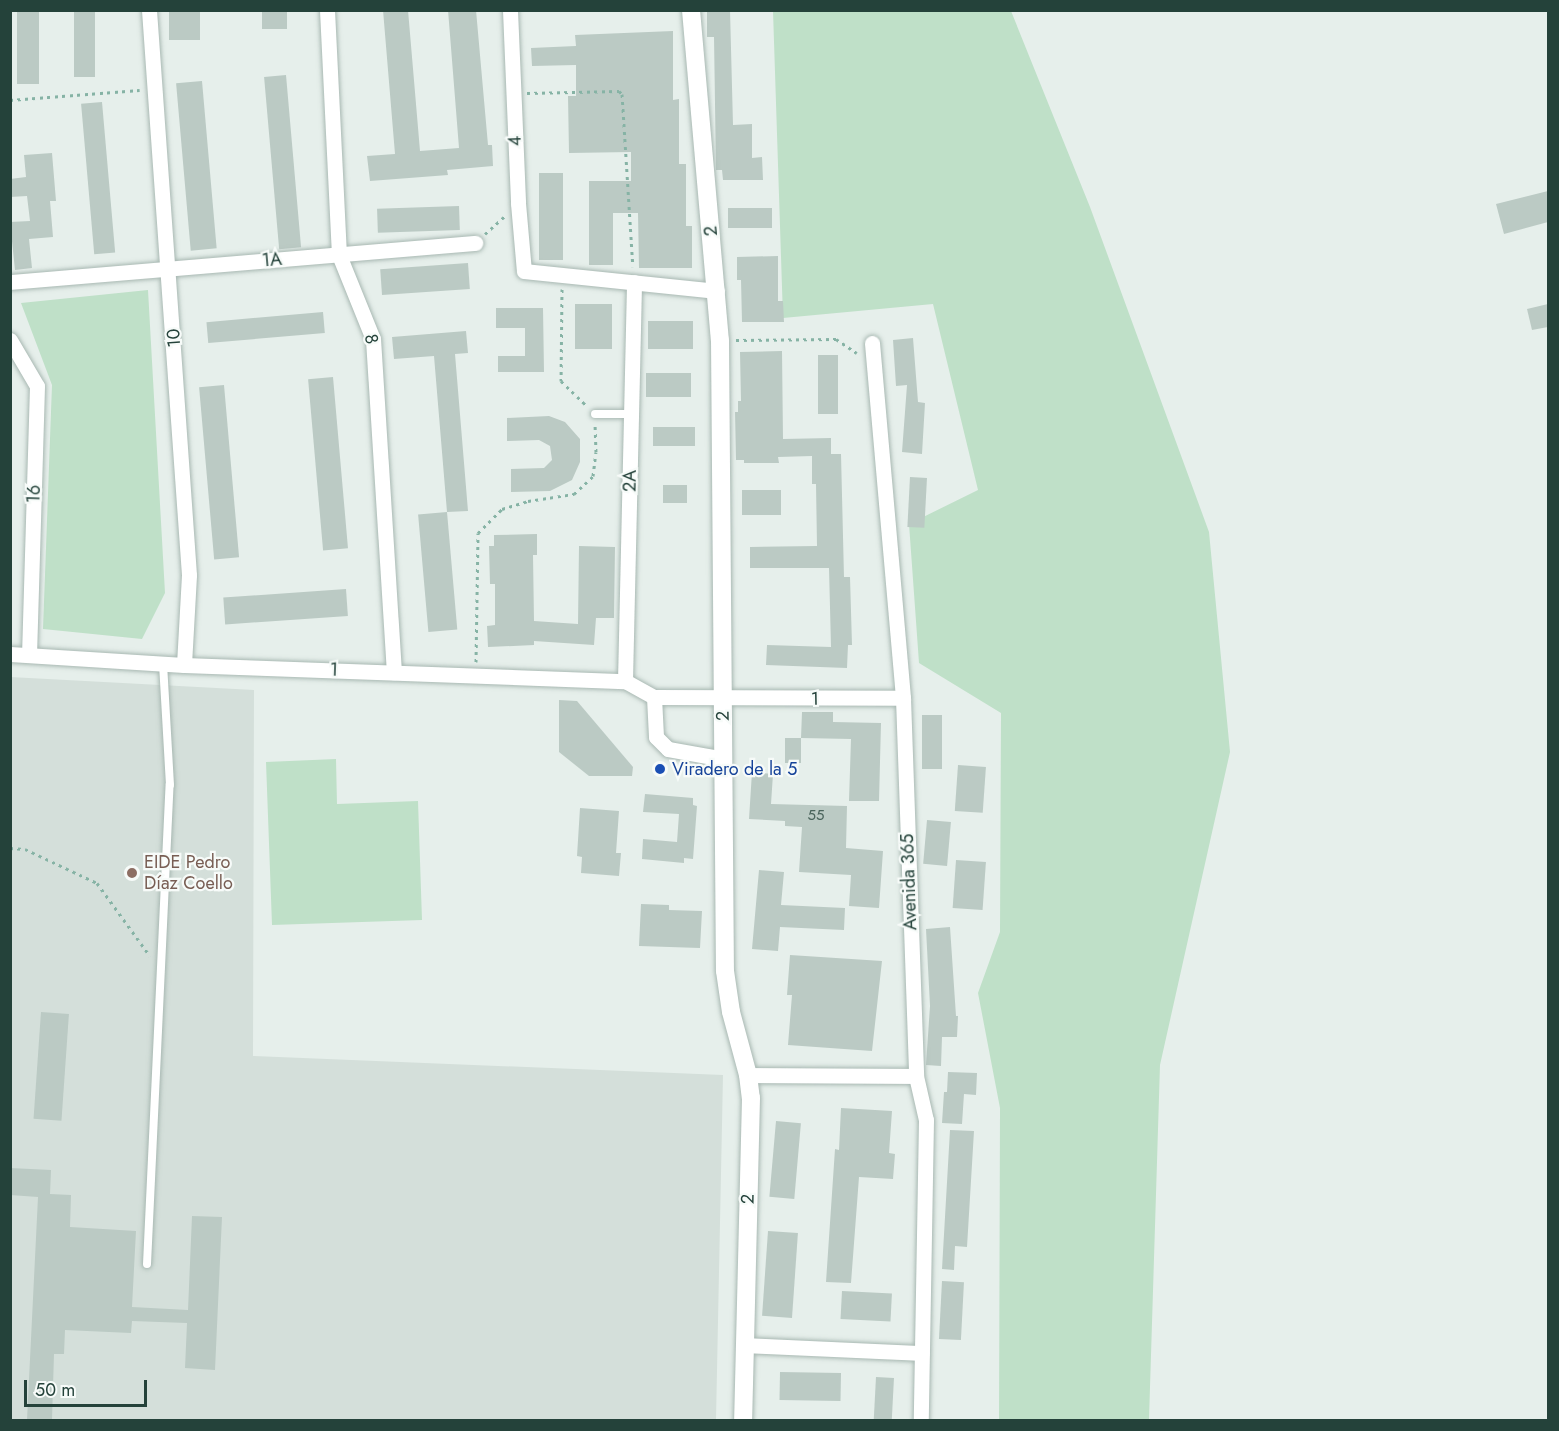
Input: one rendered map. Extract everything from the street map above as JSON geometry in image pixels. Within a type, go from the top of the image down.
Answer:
[{"type":"street","name":"10","points":[[149,10],[189,575],[184,665]]},
{"type":"street","name":"8","points":[[327,10],[339,255],[373,339],[394,672]]},
{"type":"street","name":"4","points":[[510,10],[518,203],[524,271],[562,275]]},
{"type":"street","name":"2","points":[[691,10],[720,340],[725,971],[730,1012],[748,1075],[751,1098],[743,1420]]},
{"type":"street","name":"1A","points":[[10,282],[475,243]]},
{"type":"street","points":[[562,275],[717,291]]},
{"type":"street","name":"2A","points":[[625,681],[634,282]]},
{"type":"street","name":"16","points":[[10,340],[37,386],[29,655]]},
{"type":"street","name":"Avenida 365","points":[[872,343],[903,698],[916,1076],[926,1120],[921,1420]]},
{"type":"street","name":"1","points":[[10,654],[184,665],[625,681],[654,698],[723,700],[903,698]]},
{"type":"street","points":[[654,698],[656,737],[668,749],[724,759]]},
{"type":"street","points":[[748,1075],[916,1076]]},
{"type":"street","points":[[745,1345],[922,1353]]},
{"type":"lane","points":[[595,414],[631,414]]},
{"type":"lane","points":[[147,1264],[171,785],[163,664]]},
{"type":"path","points":[[10,100],[155,89]]},
{"type":"path","points":[[513,94],[619,91],[622,94],[634,282]]},
{"type":"path","points":[[475,243],[518,203]]},
{"type":"path","points":[[476,676],[478,533],[502,509],[528,501],[574,494],[593,476],[596,452],[595,414],[561,381],[562,275]]},
{"type":"path","points":[[720,340],[836,339],[874,365]]},
{"type":"path","points":[[10,848],[25,849],[97,883],[161,973]]},
{"type":"shaded area","name":"EIDE Pedro Díaz Coello","points":[[10,677],[254,690],[253,1056],[723,1075],[716,1420],[11,1420]]},
{"type":"green space","points":[[773,11],[1011,11],[1090,207],[1209,532],[1230,752],[1160,1065],[1149,1420],[999,1420],[1000,1108],[978,993],[1000,932],[1001,713],[919,663],[909,524],[978,490],[933,304],[783,318]]},
{"type":"green space","points":[[148,290],[165,593],[142,639],[43,629],[52,385],[21,303]]},
{"type":"green space","points":[[336,759],[337,804],[418,801],[422,920],[272,925],[266,762]]},
{"type":"building","points":[[17,10],[39,10],[39,84],[17,84]]},
{"type":"building","points":[[74,10],[95,10],[95,77],[74,77]]},
{"type":"building","points":[[169,10],[200,10],[200,40],[169,40]]},
{"type":"building","points":[[262,10],[287,10],[287,29],[262,29]]},
{"type":"building","points":[[383,10],[408,10],[420,151],[459,148],[448,10],[476,10],[488,145],[492,145],[493,166],[447,170],[448,175],[370,181],[367,156],[395,154]]},
{"type":"building","points":[[707,10],[730,10],[733,125],[752,124],[752,158],[762,157],[763,180],[723,180],[722,170],[716,170],[714,37],[707,37]]},
{"type":"building","points":[[673,31],[673,100],[679,99],[679,164],[686,164],[686,226],[692,226],[692,268],[639,268],[638,213],[613,213],[613,265],[589,265],[589,181],[631,181],[631,152],[569,153],[568,96],[576,96],[576,65],[532,66],[531,48],[576,46],[575,35]]},
{"type":"building","points":[[286,75],[301,247],[279,249],[264,77]]},
{"type":"building","points":[[202,81],[217,248],[191,251],[176,83]]},
{"type":"building","points":[[102,102],[115,252],[94,254],[81,104]]},
{"type":"building","points":[[52,153],[56,201],[50,201],[53,237],[29,239],[32,268],[15,270],[10,222],[30,221],[27,196],[10,197],[10,179],[26,177],[24,155]]},
{"type":"building","points":[[539,173],[563,173],[563,260],[539,260]]},
{"type":"building","points":[[1548,191],[1548,222],[1504,234],[1496,204]]},
{"type":"building","points":[[459,206],[460,230],[378,233],[377,209]]},
{"type":"building","points":[[728,208],[772,208],[772,228],[728,228]]},
{"type":"building","points":[[778,256],[778,301],[783,301],[784,322],[742,322],[741,280],[737,280],[737,257]]},
{"type":"building","points":[[468,263],[470,289],[382,295],[380,269]]},
{"type":"building","points":[[575,304],[612,304],[612,349],[575,349]]},
{"type":"building","points":[[1548,304],[1548,327],[1532,330],[1527,309]]},
{"type":"building","points":[[496,308],[543,308],[544,372],[498,372],[498,356],[525,356],[525,328],[496,328]]},
{"type":"building","points":[[323,312],[325,333],[208,343],[206,322]]},
{"type":"building","points":[[648,321],[693,321],[693,349],[648,349]]},
{"type":"building","points":[[466,331],[468,353],[455,354],[468,511],[447,512],[434,356],[394,359],[392,337]]},
{"type":"building","points":[[913,338],[918,402],[925,403],[922,454],[902,452],[907,385],[896,386],[893,340]]},
{"type":"building","points":[[782,351],[783,439],[831,438],[831,454],[841,454],[844,577],[850,577],[852,645],[848,645],[847,668],[766,665],[767,645],[831,647],[829,568],[750,568],[750,547],[817,546],[816,484],[812,484],[812,456],[778,457],[779,463],[744,463],[744,460],[736,460],[735,412],[738,412],[738,401],[741,401],[740,352]]},
{"type":"building","points":[[818,355],[838,355],[838,414],[818,414]]},
{"type":"building","points":[[646,373],[691,373],[691,397],[646,397]]},
{"type":"building","points":[[333,377],[348,548],[323,551],[308,379]]},
{"type":"building","points":[[224,385],[239,557],[214,560],[199,387]]},
{"type":"building","points":[[549,416],[565,422],[580,439],[580,462],[572,480],[550,491],[511,492],[511,469],[544,468],[552,460],[550,446],[539,440],[507,441],[507,418]]},
{"type":"building","points":[[653,427],[695,427],[695,446],[653,446]]},
{"type":"building","points":[[910,477],[927,478],[924,528],[907,527]]},
{"type":"building","points":[[663,485],[687,485],[687,503],[663,503]]},
{"type":"building","points":[[742,490],[781,490],[781,515],[742,515]]},
{"type":"building","points":[[447,512],[457,630],[428,632],[418,515]]},
{"type":"building","points":[[537,534],[537,555],[533,555],[534,621],[578,624],[579,546],[615,547],[614,618],[596,618],[594,645],[534,641],[534,645],[488,647],[487,626],[495,625],[495,584],[490,584],[489,546],[494,546],[494,535]]},
{"type":"building","points":[[346,589],[348,616],[225,625],[223,598]]},
{"type":"building","points":[[559,700],[577,701],[633,767],[632,776],[589,776],[559,752]]},
{"type":"building","points":[[802,712],[833,712],[833,722],[881,723],[879,801],[849,801],[851,739],[801,738]]},
{"type":"building","points":[[922,715],[942,715],[942,769],[922,769]]},
{"type":"building","points":[[785,738],[801,738],[801,763],[785,763]]},
{"type":"building","points":[[958,765],[986,767],[983,813],[955,811]]},
{"type":"building","points":[[752,772],[773,774],[771,804],[847,806],[846,848],[883,851],[879,908],[849,906],[851,875],[799,872],[802,827],[785,826],[785,821],[749,819]]},
{"type":"building","points":[[645,794],[693,798],[693,805],[697,806],[693,859],[684,858],[684,863],[642,859],[643,839],[677,842],[679,814],[643,812]]},
{"type":"building","points":[[580,808],[619,811],[616,853],[621,853],[619,876],[581,873],[582,857],[577,856]]},
{"type":"building","points":[[927,820],[951,822],[947,866],[923,864]]},
{"type":"building","points":[[956,860],[986,862],[983,910],[953,908]]},
{"type":"building","points":[[759,870],[784,872],[781,905],[845,908],[844,930],[780,927],[778,951],[752,949]]},
{"type":"building","points":[[641,904],[669,905],[669,910],[702,911],[700,948],[639,946]]},
{"type":"building","points":[[950,927],[956,1016],[958,1016],[957,1037],[942,1037],[941,1066],[926,1065],[930,1006],[926,929]]},
{"type":"building","points":[[790,955],[882,961],[872,1051],[788,1045],[792,995],[787,995]]},
{"type":"building","points":[[41,1012],[69,1014],[61,1121],[34,1119]]},
{"type":"building","points":[[948,1072],[977,1073],[976,1095],[964,1094],[962,1124],[942,1123]]},
{"type":"building","points":[[841,1108],[892,1111],[889,1153],[895,1154],[893,1179],[859,1177],[851,1283],[826,1282],[835,1149],[839,1150]]},
{"type":"building","points":[[776,1121],[801,1123],[794,1199],[769,1197]]},
{"type":"building","points":[[950,1130],[974,1131],[967,1247],[955,1246],[954,1270],[942,1269]]},
{"type":"building","points":[[10,1168],[51,1170],[50,1194],[71,1195],[70,1227],[136,1231],[132,1307],[188,1310],[192,1216],[222,1217],[215,1370],[185,1368],[187,1323],[132,1321],[131,1333],[65,1330],[64,1354],[54,1354],[52,1420],[27,1420],[38,1197],[10,1195]]},
{"type":"building","points":[[768,1231],[798,1233],[792,1318],[762,1316]]},
{"type":"building","points":[[942,1281],[964,1282],[961,1340],[939,1339]]},
{"type":"building","points":[[842,1291],[892,1294],[890,1322],[841,1319]]},
{"type":"building","points":[[780,1372],[841,1373],[841,1401],[780,1400]]},
{"type":"building","points":[[876,1377],[894,1378],[892,1420],[874,1420]]},
{"type":"place","name":"Viradero de la 5","points":[[660,769]]},
{"type":"place","name":"EIDE Pedro Díaz Coello","points":[[132,873]]}]
